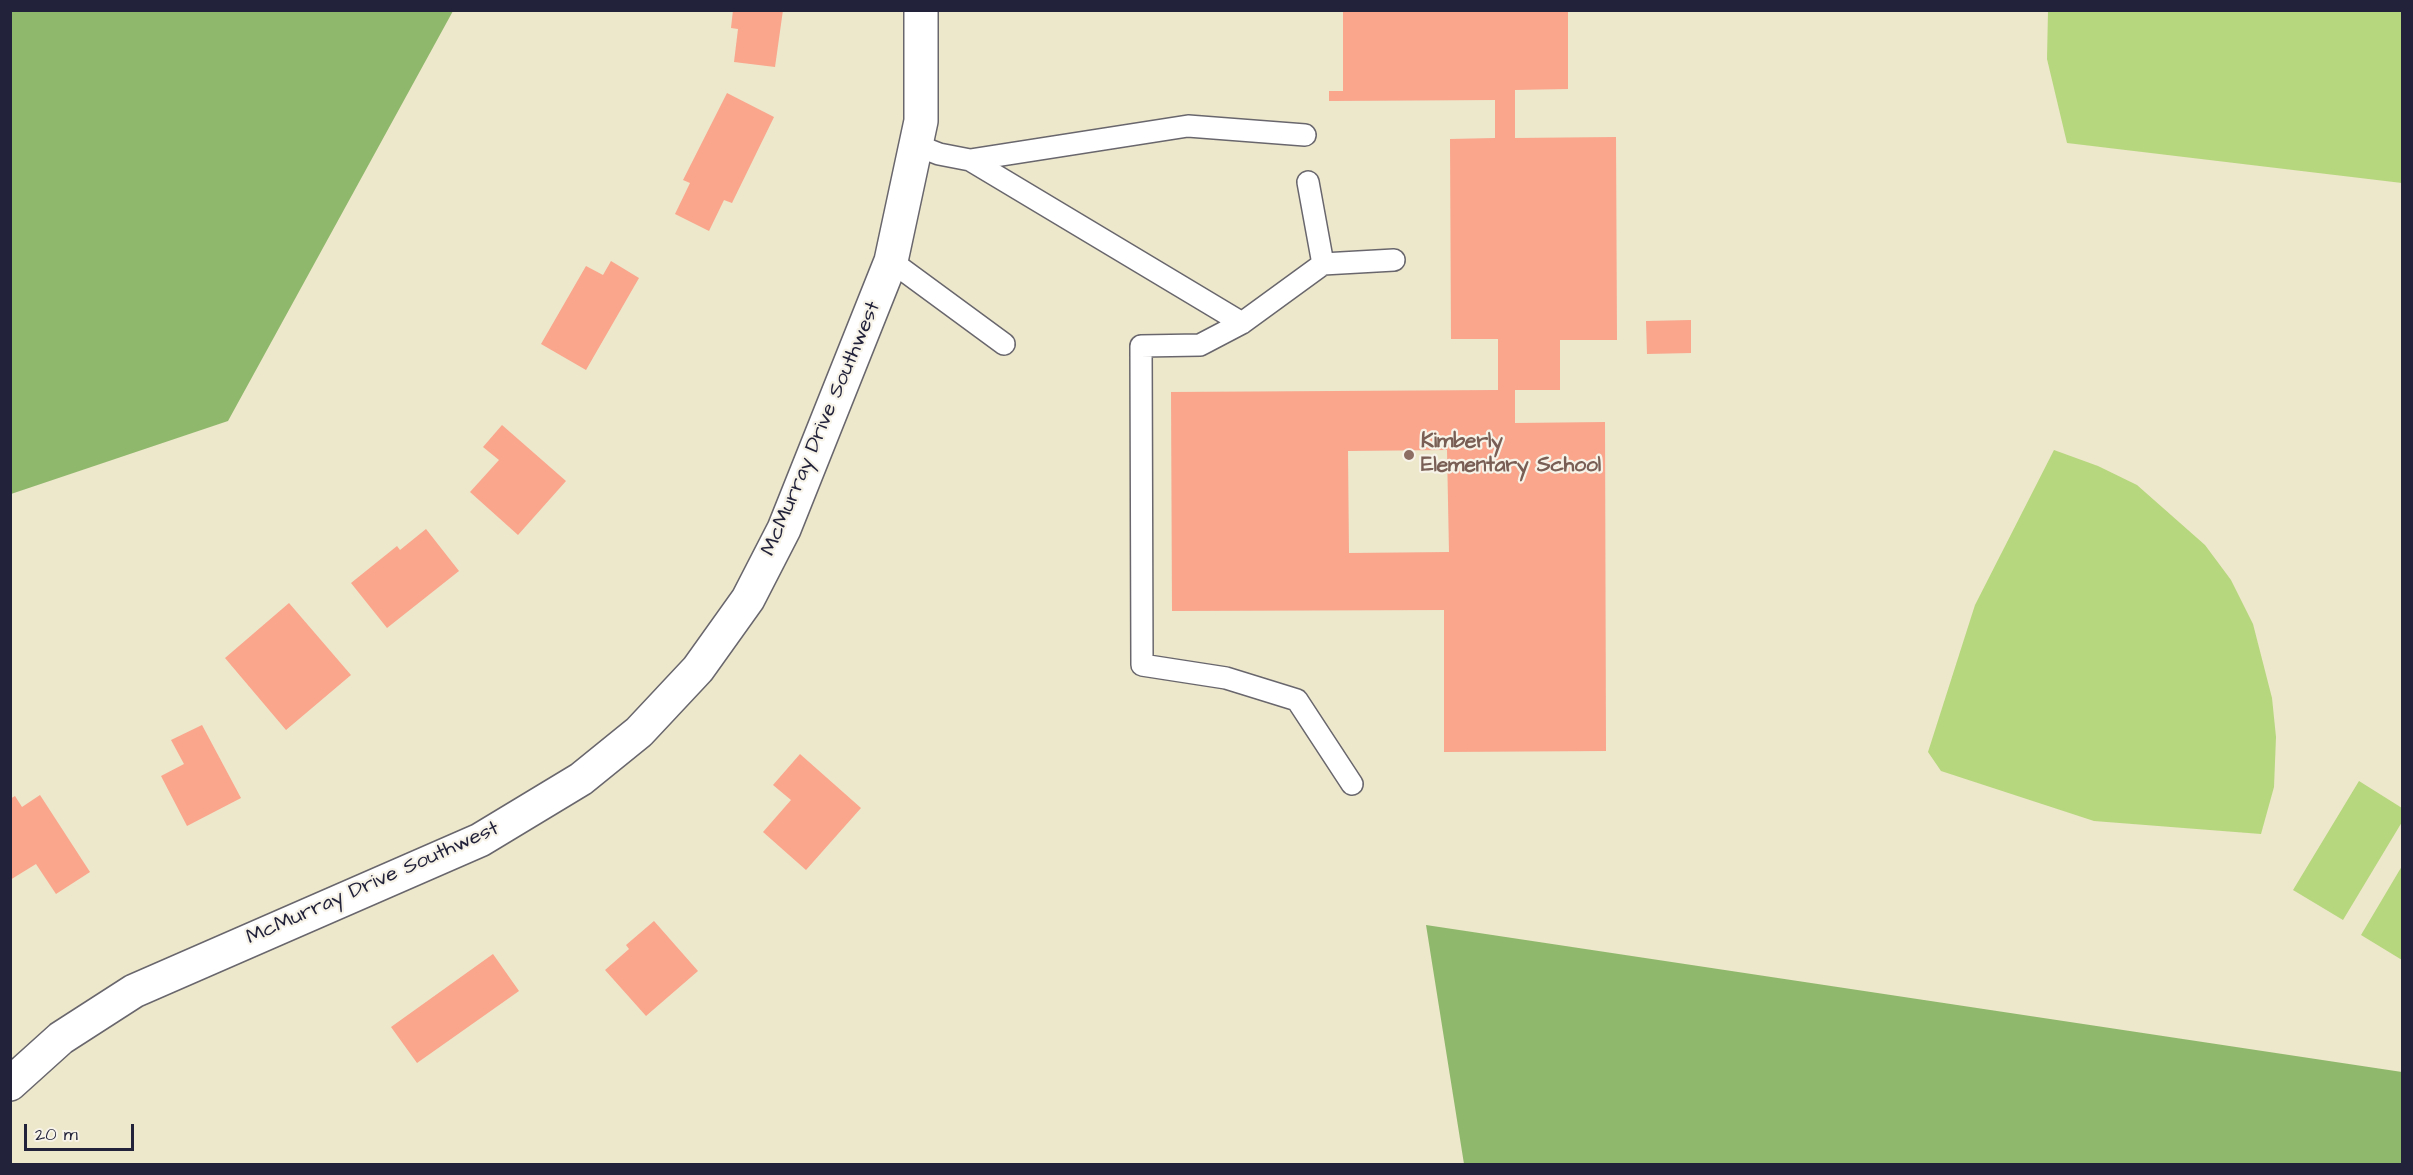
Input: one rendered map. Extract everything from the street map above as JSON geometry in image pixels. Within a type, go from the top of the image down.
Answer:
[{"type":"street","name":"McMurray Drive Southwest","points":[[10,1084],[61,1038],[134,992],[480,840],[581,779],[639,732],[698,669],[748,599],[784,529],[891,261],[921,121],[921,10]]},
{"type":"lane","points":[[916,145],[939,154],[970,160],[1188,126],[1305,135]]},
{"type":"lane","points":[[970,160],[1242,323]]},
{"type":"lane","points":[[1308,182],[1323,264]]},
{"type":"lane","points":[[891,261],[1004,345]]},
{"type":"lane","points":[[1352,784],[1297,700],[1226,678],[1142,664],[1141,346],[1200,345],[1242,323],[1323,264],[1394,261]]},
{"type":"green space","points":[[10,11],[453,11],[228,421],[11,494]]},
{"type":"green space","points":[[2048,11],[2402,11],[2402,183],[2067,143],[2047,59]]},
{"type":"green space","points":[[2054,450],[2098,466],[2137,485],[2205,545],[2231,580],[2253,624],[2272,698],[2276,737],[2274,787],[2261,834],[2094,821],[1941,771],[1928,752],[1975,605]]},
{"type":"green space","points":[[2359,781],[2402,808],[2402,822],[2343,920],[2293,890]]},
{"type":"green space","points":[[2402,866],[2402,960],[2361,935]]},
{"type":"green space","points":[[1426,925],[2402,1072],[2402,1164],[1464,1164]]},
{"type":"building","points":[[733,10],[783,10],[775,67],[734,62],[738,29],[731,28]]},
{"type":"building","points":[[1343,10],[1568,10],[1568,89],[1515,90],[1515,138],[1616,137],[1617,340],[1560,340],[1560,390],[1515,390],[1515,423],[1605,422],[1606,751],[1444,752],[1444,610],[1172,611],[1171,392],[1498,390],[1498,339],[1451,339],[1450,139],[1495,138],[1495,100],[1329,101],[1329,91],[1343,91]],"holes":[[[1447,450],[1449,552],[1349,553],[1348,451]]]},
{"type":"building","points":[[727,93],[774,117],[732,203],[724,200],[709,231],[675,214],[690,183],[683,180]]},
{"type":"building","points":[[611,261],[639,278],[586,370],[541,344],[586,266],[603,275]]},
{"type":"building","points":[[1691,320],[1691,353],[1647,354],[1646,321]]},
{"type":"building","points":[[502,425],[566,481],[518,535],[470,492],[499,460],[483,447]]},
{"type":"building","points":[[426,529],[459,571],[387,628],[351,583],[397,546],[400,550]]},
{"type":"building","points":[[289,603],[351,675],[286,730],[225,658]]},
{"type":"building","points":[[202,725],[241,798],[187,826],[161,776],[184,764],[171,740]]},
{"type":"building","points":[[800,754],[861,808],[806,870],[763,832],[791,800],[773,785]]},
{"type":"building","points":[[40,795],[90,872],[56,894],[36,864],[10,880],[10,799],[15,796],[22,807]]},
{"type":"building","points":[[654,921],[698,971],[646,1016],[605,970],[629,949],[626,945]]},
{"type":"building","points":[[493,954],[519,991],[417,1063],[391,1027]]},
{"type":"place","name":"Kimberly Elementary School","points":[[1409,455]]}]
